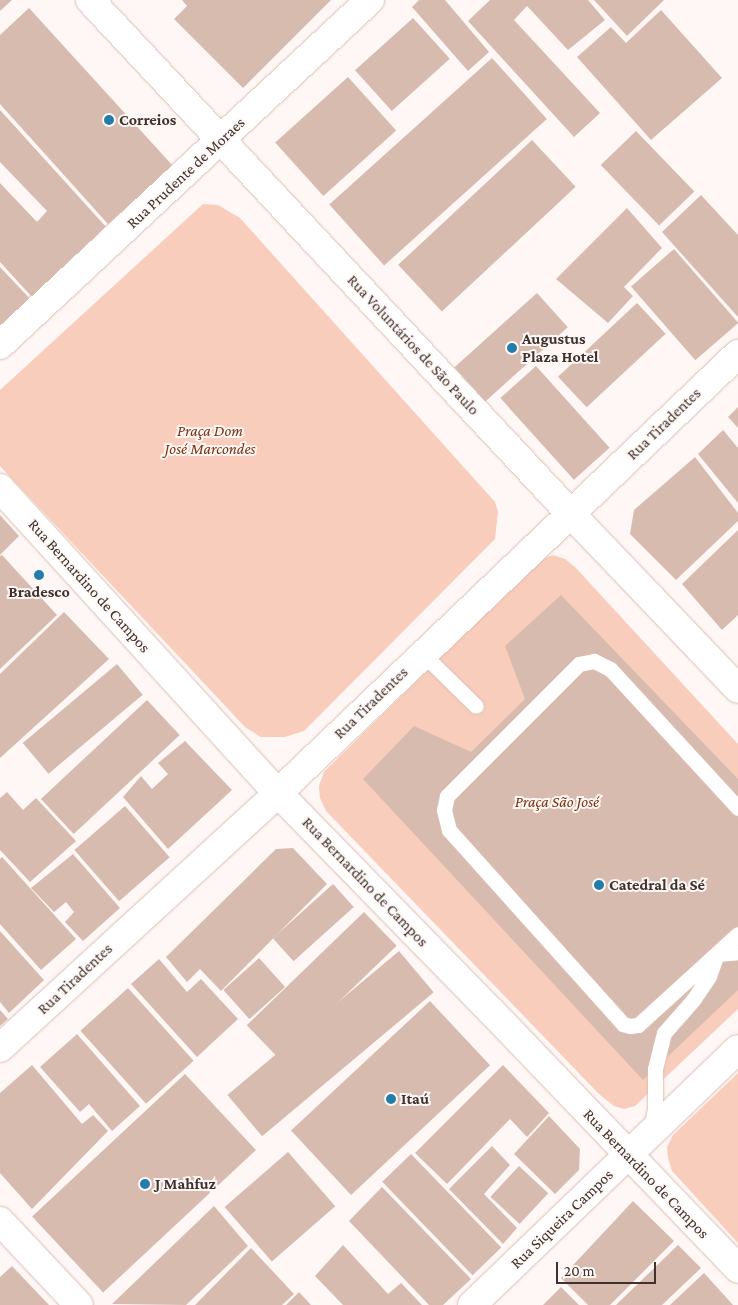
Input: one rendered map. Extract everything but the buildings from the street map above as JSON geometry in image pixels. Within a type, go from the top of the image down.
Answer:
[{"type":"street","name":"Rua Voluntários de São Paulo","points":[[90,0],[570,513],[738,689]]},
{"type":"street","name":"Rua Prudente de Moraes","points":[[0,346],[370,0]]},
{"type":"street","name":"Rua Tiradentes","points":[[0,1048],[278,793],[738,354]]},
{"type":"street","name":"Rua Bernardino de Campos","points":[[0,488],[278,793],[491,1010],[738,1269]]},
{"type":"street","name":"Rua Siqueira Campos","points":[[472,1305],[738,1049]]},
{"type":"street","points":[[0,1221],[79,1305]]},
{"type":"lane","points":[[423,654],[476,706]]},
{"type":"lane","points":[[738,808],[610,669],[594,661],[579,664],[447,796],[444,810],[449,830],[623,1024],[630,1026],[638,1025],[738,934]]},
{"type":"lane","points":[[716,954],[738,952]]},
{"type":"lane","points":[[650,1135],[655,1110],[655,1069],[664,1033],[693,1000],[708,976],[716,954]]},
{"type":"green space","name":"Praça Dom José Marcondes","points":[[203,204],[218,205],[240,218],[495,502],[498,512],[495,539],[304,731],[285,737],[261,737],[245,727],[0,466],[0,390]]},
{"type":"green space","name":"Praça São José","points":[[553,555],[565,559],[575,567],[738,744],[738,1009],[635,1106],[624,1109],[614,1106],[599,1094],[326,811],[320,798],[319,786],[324,772],[540,560]]},
{"type":"green space","points":[[738,1073],[738,1243],[672,1171],[667,1147],[673,1135]]},
{"type":"place","name":"Correios","points":[[109,120]]},
{"type":"place","name":"Augustus Plaza Hotel","points":[[512,348]]},
{"type":"place","name":"Bradesco","points":[[39,575]]},
{"type":"place","name":"Catedral da Sé","points":[[599,885]]},
{"type":"place","name":"Itaú","points":[[391,1099]]},
{"type":"place","name":"J Mahfuz","points":[[145,1184]]}]
